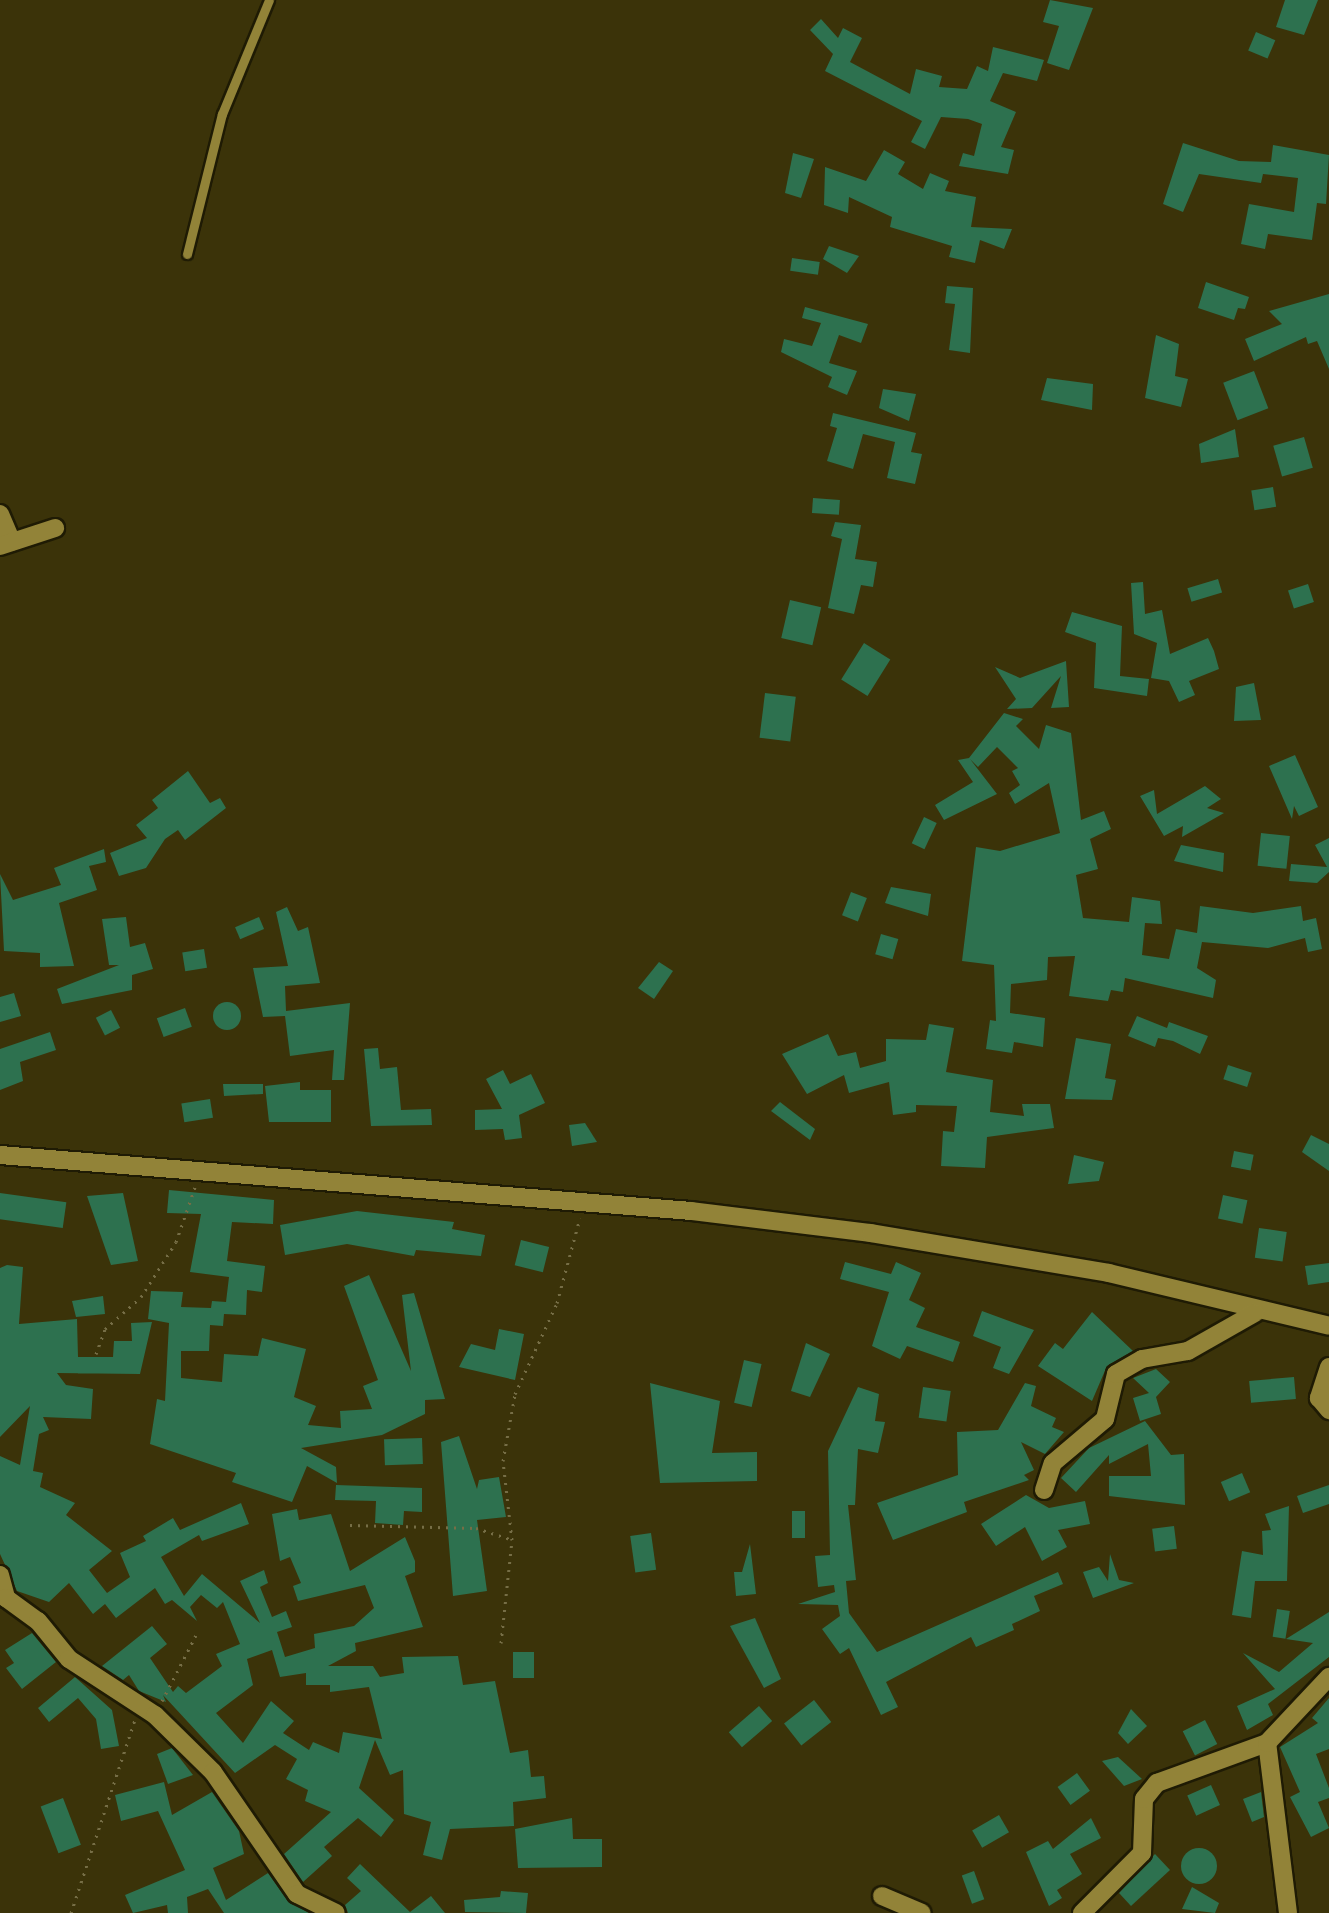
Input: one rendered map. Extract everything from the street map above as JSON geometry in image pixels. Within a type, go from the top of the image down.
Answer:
[{"type":"street","points":[[0,514],[6,544],[55,528]]},
{"type":"street","points":[[0,1155],[583,1202],[1011,1254],[1143,1280],[1255,1313],[1329,1326]]},
{"type":"street","points":[[1044,1490],[1053,1463],[1105,1419],[1116,1374],[1142,1359],[1188,1351],[1255,1313]]},
{"type":"street","points":[[1329,1367],[1319,1398],[1329,1410]]},
{"type":"street","points":[[0,1575],[6,1598],[38,1621],[69,1659],[147,1711],[239,1803],[297,1894],[336,1913]]},
{"type":"street","points":[[1082,1913],[1142,1853],[1144,1799],[1157,1783],[1267,1743],[1329,1677]]},
{"type":"street","points":[[1267,1743],[1288,1913]]},
{"type":"street","points":[[882,1896],[922,1913]]},
{"type":"lane","points":[[187,254],[222,114],[269,0]]},
{"type":"path","points":[[96,1354],[105,1329],[141,1297],[176,1242],[194,1199],[195,1171]]},
{"type":"path","points":[[501,1643],[512,1540],[503,1461],[515,1394],[557,1303],[583,1202]]},
{"type":"path","points":[[350,1525],[476,1528],[512,1540]]},
{"type":"path","points":[[71,1913],[147,1711],[196,1635]]},
{"type":"building","points":[[1050,0],[1093,8],[1069,70],[1047,63],[1059,26],[1043,22]]},
{"type":"building","points":[[1285,0],[1318,0],[1304,35],[1276,27]]},
{"type":"building","points":[[821,19],[838,38],[843,28],[862,38],[850,62],[910,94],[916,69],[942,76],[939,87],[967,89],[977,66],[988,71],[993,47],[1044,60],[1037,81],[1003,73],[990,101],[1016,112],[1001,147],[1014,150],[1008,174],[959,166],[963,153],[974,156],[982,124],[968,119],[941,117],[925,149],[911,142],[922,121],[825,71],[833,54],[810,30]]},
{"type":"building","points":[[1256,32],[1275,40],[1268,59],[1248,50]]},
{"type":"building","points":[[1183,143],[1239,161],[1271,162],[1273,145],[1329,155],[1326,204],[1317,203],[1312,240],[1268,234],[1265,249],[1241,244],[1249,204],[1294,212],[1298,178],[1263,174],[1261,183],[1199,174],[1183,212],[1163,204]]},
{"type":"building","points":[[884,150],[905,162],[898,174],[923,189],[930,173],[949,181],[945,191],[976,197],[971,227],[1012,229],[1004,249],[980,240],[975,263],[949,257],[952,246],[890,227],[892,217],[849,197],[848,213],[824,205],[825,167],[866,181]]},
{"type":"building","points":[[793,153],[814,159],[801,198],[785,193]]},
{"type":"building","points":[[829,246],[859,256],[847,273],[823,259]]},
{"type":"building","points":[[792,258],[820,262],[818,275],[790,271]]},
{"type":"building","points":[[1206,282],[1249,297],[1245,309],[1238,308],[1234,320],[1198,308]]},
{"type":"building","points":[[947,286],[973,288],[970,353],[949,350],[955,304],[945,303]]},
{"type":"building","points":[[1329,294],[1329,369],[1317,341],[1308,344],[1306,337],[1254,361],[1245,339],[1282,324],[1269,311]]},
{"type":"building","points":[[805,307],[868,324],[861,343],[839,335],[829,363],[857,371],[847,395],[828,387],[832,377],[781,352],[784,339],[812,346],[821,323],[802,318]]},
{"type":"building","points":[[1156,335],[1179,344],[1175,376],[1188,379],[1181,407],[1145,398]]},
{"type":"building","points":[[1254,371],[1268,408],[1238,420],[1223,383]]},
{"type":"building","points":[[1047,378],[1093,384],[1092,410],[1041,400]]},
{"type":"building","points":[[883,389],[916,394],[909,421],[879,408]]},
{"type":"building","points":[[833,413],[916,433],[911,452],[922,454],[915,484],[887,478],[895,442],[863,434],[853,469],[827,461],[837,428],[830,426]]},
{"type":"building","points":[[1235,429],[1239,457],[1201,463],[1199,444]]},
{"type":"building","points":[[1304,437],[1313,468],[1282,477],[1273,446]]},
{"type":"building","points":[[1273,487],[1276,507],[1254,510],[1251,490]]},
{"type":"building","points":[[813,498],[840,500],[839,515],[812,513]]},
{"type":"building","points":[[835,522],[861,525],[855,559],[877,562],[873,587],[861,585],[854,614],[828,608],[842,539],[831,536]]},
{"type":"building","points":[[1218,579],[1222,592],[1191,602],[1187,588]]},
{"type":"building","points":[[1143,582],[1145,614],[1162,610],[1170,654],[1208,638],[1214,651],[1219,669],[1189,681],[1195,695],[1179,702],[1169,681],[1151,678],[1157,643],[1134,634],[1131,583]]},
{"type":"building","points":[[1308,584],[1314,602],[1294,609],[1288,590]]},
{"type":"building","points":[[790,600],[821,607],[812,645],[781,638]]},
{"type":"building","points":[[1072,612],[1122,626],[1120,676],[1149,679],[1147,696],[1094,688],[1096,643],[1065,632]]},
{"type":"building","points":[[864,643],[890,659],[868,696],[841,679]]},
{"type":"building","points":[[1066,661],[1069,707],[1051,708],[1061,676],[1032,708],[1007,709],[1016,699],[995,667],[1020,678]]},
{"type":"building","points":[[1254,683],[1261,720],[1234,721],[1236,687]]},
{"type":"building","points":[[765,693],[796,697],[790,741],[760,738]]},
{"type":"building","points":[[1004,713],[1023,719],[1016,726],[1039,749],[1046,725],[1071,733],[1081,820],[1104,811],[1111,829],[1090,839],[1098,869],[1076,875],[1083,918],[1129,922],[1132,897],[1160,901],[1162,924],[1145,923],[1142,955],[1169,959],[1176,929],[1197,933],[1200,906],[1253,913],[1301,906],[1303,921],[1316,918],[1322,949],[1308,952],[1305,938],[1268,948],[1202,942],[1197,968],[1216,980],[1213,998],[1125,978],[1123,992],[1111,990],[1108,1001],[1069,996],[1075,956],[1048,957],[1047,980],[1011,984],[1010,1013],[1045,1018],[1043,1047],[1014,1042],[1012,1053],[986,1049],[990,1020],[996,1021],[994,965],[962,961],[976,847],[1000,851],[1060,833],[1049,783],[1015,804],[1009,793],[1020,785],[1012,771],[1018,768],[997,747],[978,767],[970,759],[997,794],[944,820],[935,805],[973,782],[958,760],[969,758]]},
{"type":"building","points":[[1295,755],[1318,807],[1299,816],[1294,806],[1292,819],[1269,766]]},
{"type":"building","points":[[188,771],[210,803],[220,798],[226,808],[185,840],[178,830],[165,839],[146,868],[119,876],[110,853],[147,838],[136,825],[158,808],[152,800]]},
{"type":"building","points":[[1205,786],[1221,799],[1207,808],[1224,813],[1182,837],[1183,826],[1164,836],[1140,796],[1154,790],[1157,814]]},
{"type":"building","points":[[924,817],[937,823],[924,849],[912,843]]},
{"type":"building","points":[[1261,833],[1290,836],[1286,869],[1258,866]]},
{"type":"building","points":[[1329,838],[1329,872],[1317,883],[1289,881],[1291,864],[1327,867],[1315,845]]},
{"type":"building","points":[[1181,845],[1224,853],[1223,872],[1174,861]]},
{"type":"building","points":[[104,849],[106,862],[89,866],[97,890],[59,903],[74,966],[40,967],[40,953],[4,951],[0,874],[13,900],[61,885],[54,868]]},
{"type":"building","points":[[891,887],[931,894],[928,916],[885,903]]},
{"type":"building","points":[[851,892],[867,898],[858,921],[842,915]]},
{"type":"building","points":[[287,907],[298,931],[308,927],[320,983],[285,986],[286,1011],[350,1003],[344,1080],[332,1080],[334,1050],[290,1056],[285,1016],[263,1017],[253,968],[288,966],[276,912]]},
{"type":"building","points":[[126,917],[130,947],[145,943],[153,969],[132,975],[132,990],[62,1004],[57,989],[119,965],[109,965],[102,919]]},
{"type":"building","points":[[259,917],[264,929],[240,939],[235,927]]},
{"type":"building","points":[[881,934],[898,939],[893,959],[875,954]]},
{"type":"building","points":[[204,949],[207,968],[185,971],[182,952]]},
{"type":"building","points":[[659,962],[673,971],[654,999],[638,988]]},
{"type":"building","points":[[14,993],[21,1016],[0,1022],[0,997]]},
{"type":"building","points":[[227,1002],[237,1006],[241,1016],[237,1026],[227,1030],[217,1026],[213,1016],[217,1006]]},
{"type":"building","points":[[185,1008],[192,1027],[164,1037],[157,1018]]},
{"type":"building","points":[[111,1010],[120,1028],[105,1036],[96,1018]]},
{"type":"building","points":[[1137,1016],[1167,1028],[1169,1022],[1208,1036],[1200,1054],[1173,1041],[1158,1038],[1155,1047],[1128,1036]]},
{"type":"building","points":[[929,1024],[954,1028],[946,1072],[993,1080],[990,1112],[1024,1116],[1022,1104],[1050,1104],[1054,1128],[987,1137],[985,1168],[941,1166],[943,1131],[954,1132],[957,1106],[916,1105],[916,1112],[893,1115],[889,1082],[849,1093],[844,1075],[807,1094],[782,1054],[828,1034],[838,1056],[856,1052],[860,1068],[886,1061],[886,1039],[926,1040]]},
{"type":"building","points":[[50,1032],[56,1050],[20,1062],[23,1081],[0,1090],[0,1049]]},
{"type":"building","points":[[1076,1038],[1111,1044],[1105,1078],[1116,1080],[1112,1100],[1065,1099]]},
{"type":"building","points":[[378,1048],[380,1069],[397,1067],[401,1110],[431,1109],[432,1125],[371,1126],[364,1049]]},
{"type":"building","points":[[1228,1065],[1252,1073],[1247,1087],[1223,1079]]},
{"type":"building","points":[[503,1070],[510,1084],[531,1074],[545,1103],[519,1115],[522,1138],[505,1140],[503,1129],[475,1130],[475,1110],[502,1109],[486,1079]]},
{"type":"building","points":[[300,1082],[300,1090],[331,1090],[331,1122],[269,1122],[265,1086]]},
{"type":"building","points":[[223,1084],[263,1084],[263,1094],[224,1096]]},
{"type":"building","points":[[210,1099],[213,1118],[184,1122],[181,1104]]},
{"type":"building","points":[[780,1102],[815,1129],[810,1140],[771,1111]]},
{"type":"building","points":[[585,1123],[597,1142],[572,1146],[569,1125]]},
{"type":"building","points":[[1311,1135],[1329,1144],[1329,1171],[1302,1152]]},
{"type":"building","points":[[1234,1151],[1254,1155],[1251,1171],[1231,1167]]},
{"type":"building","points":[[1074,1155],[1104,1162],[1099,1181],[1068,1184]]},
{"type":"building","points":[[169,1190],[274,1200],[273,1224],[232,1222],[227,1261],[265,1266],[262,1292],[247,1290],[246,1315],[224,1314],[223,1326],[210,1325],[209,1351],[181,1351],[181,1378],[222,1382],[224,1354],[258,1356],[262,1338],[306,1349],[294,1397],[316,1406],[308,1425],[341,1428],[340,1411],[372,1409],[363,1386],[378,1380],[344,1286],[369,1275],[411,1371],[402,1295],[414,1293],[445,1399],[425,1400],[425,1414],[382,1435],[301,1448],[336,1467],[337,1483],[307,1466],[292,1502],[232,1482],[236,1473],[150,1444],[157,1399],[165,1401],[169,1323],[148,1319],[151,1291],[183,1292],[181,1307],[211,1308],[212,1301],[226,1302],[229,1277],[190,1272],[201,1214],[167,1213]]},
{"type":"building","points":[[0,1193],[66,1202],[63,1228],[0,1219]]},
{"type":"building","points":[[123,1193],[138,1261],[111,1265],[87,1196]]},
{"type":"building","points":[[1223,1195],[1247,1200],[1242,1224],[1218,1218]]},
{"type":"building","points":[[357,1211],[454,1222],[452,1229],[485,1235],[481,1256],[416,1250],[414,1256],[347,1244],[285,1255],[280,1225]]},
{"type":"building","points":[[1259,1228],[1287,1232],[1283,1262],[1255,1258]]},
{"type":"building","points":[[521,1240],[549,1247],[543,1272],[515,1265]]},
{"type":"building","points":[[845,1262],[891,1274],[896,1262],[921,1273],[909,1300],[925,1308],[916,1327],[960,1342],[953,1362],[907,1346],[900,1359],[872,1346],[889,1292],[840,1279]]},
{"type":"building","points":[[1329,1263],[1329,1282],[1308,1285],[1305,1266]]},
{"type":"building","points":[[7,1265],[23,1267],[19,1324],[77,1319],[78,1357],[113,1357],[114,1341],[132,1341],[131,1323],[152,1322],[140,1374],[57,1373],[66,1385],[93,1389],[91,1419],[43,1417],[49,1430],[39,1434],[33,1471],[43,1473],[40,1487],[75,1503],[66,1515],[112,1551],[89,1570],[107,1593],[130,1577],[120,1553],[146,1541],[143,1536],[173,1518],[180,1530],[241,1503],[249,1524],[202,1541],[199,1535],[161,1557],[184,1596],[202,1574],[260,1623],[240,1581],[264,1570],[268,1583],[260,1587],[272,1617],[286,1611],[292,1627],[277,1632],[285,1657],[315,1648],[314,1634],[354,1626],[374,1608],[365,1585],[298,1601],[293,1586],[301,1583],[290,1557],[280,1561],[272,1514],[297,1509],[299,1520],[331,1514],[350,1571],[405,1537],[415,1561],[415,1572],[405,1576],[423,1627],[355,1643],[356,1651],[328,1666],[373,1666],[380,1677],[404,1673],[402,1657],[458,1656],[463,1685],[495,1681],[510,1753],[528,1750],[531,1777],[544,1776],[546,1798],[513,1802],[514,1826],[450,1829],[442,1860],[423,1855],[431,1822],[404,1814],[403,1770],[390,1775],[375,1740],[359,1788],[394,1820],[381,1837],[358,1818],[324,1847],[332,1856],[303,1882],[284,1854],[331,1812],[305,1801],[308,1790],[286,1779],[297,1759],[275,1745],[235,1773],[163,1695],[166,1702],[139,1691],[129,1675],[123,1680],[102,1666],[152,1626],[167,1644],[150,1658],[173,1692],[178,1686],[186,1693],[222,1666],[216,1654],[240,1644],[223,1602],[217,1608],[201,1595],[190,1607],[197,1621],[172,1600],[165,1604],[155,1588],[116,1618],[105,1604],[93,1614],[69,1583],[49,1602],[17,1591],[0,1554],[0,1456],[20,1465],[30,1406],[0,1437],[0,1268]],"holes":[[[272,1650],[280,1677],[306,1673],[306,1685],[330,1685],[330,1692],[369,1687],[382,1739],[343,1732],[339,1753],[313,1742],[309,1750],[283,1733],[294,1721],[271,1701],[243,1743],[216,1713],[253,1685],[247,1659]]]},
{"type":"building","points":[[103,1296],[105,1314],[76,1317],[72,1301]]},
{"type":"building","points":[[982,1311],[1034,1330],[1009,1374],[993,1368],[1001,1347],[973,1336]]},
{"type":"building","points":[[1092,1312],[1133,1351],[1107,1366],[1092,1401],[1038,1366],[1055,1343],[1063,1349]]},
{"type":"building","points":[[499,1329],[524,1334],[515,1380],[459,1367],[471,1344],[495,1350]]},
{"type":"building","points":[[806,1343],[830,1354],[810,1397],[791,1391]]},
{"type":"building","points":[[744,1360],[762,1364],[752,1407],[734,1403]]},
{"type":"building","points":[[1156,1369],[1170,1382],[1156,1397],[1161,1414],[1140,1421],[1133,1398],[1149,1393],[1133,1378]]},
{"type":"building","points":[[1294,1377],[1296,1399],[1251,1403],[1249,1381]]},
{"type":"building","points":[[650,1383],[720,1401],[712,1453],[757,1452],[757,1481],[660,1483]]},
{"type":"building","points":[[1025,1383],[1036,1386],[1031,1406],[1056,1418],[1052,1427],[1064,1432],[1045,1454],[1021,1442],[1034,1470],[1024,1475],[1029,1480],[964,1502],[967,1512],[893,1540],[877,1503],[958,1475],[957,1432],[998,1430]]},
{"type":"building","points":[[858,1387],[879,1394],[875,1421],[885,1422],[878,1453],[858,1449],[855,1505],[848,1505],[856,1580],[846,1581],[849,1613],[877,1652],[1058,1572],[1063,1584],[1034,1596],[1040,1611],[1012,1624],[1014,1630],[976,1647],[971,1637],[886,1682],[898,1707],[881,1715],[849,1648],[840,1654],[822,1629],[840,1616],[838,1605],[798,1604],[835,1592],[834,1585],[818,1587],[815,1556],[830,1555],[828,1451]]},
{"type":"building","points":[[923,1387],[951,1391],[946,1422],[919,1418]]},
{"type":"building","points":[[1145,1421],[1171,1455],[1184,1454],[1185,1505],[1109,1496],[1109,1476],[1151,1476],[1148,1444],[1109,1464],[1109,1455],[1076,1492],[1061,1478],[1089,1448]]},
{"type":"building","points":[[459,1436],[477,1489],[479,1480],[499,1477],[506,1517],[477,1520],[487,1591],[453,1596],[441,1442]]},
{"type":"building","points":[[422,1438],[423,1464],[385,1465],[384,1439]]},
{"type":"building","points":[[1242,1473],[1250,1492],[1229,1501],[1221,1482]]},
{"type":"building","points":[[336,1485],[422,1488],[422,1512],[404,1511],[403,1525],[375,1523],[376,1501],[335,1500]]},
{"type":"building","points":[[1329,1485],[1329,1504],[1303,1513],[1297,1496]]},
{"type":"building","points":[[1026,1495],[1049,1508],[1085,1501],[1090,1524],[1058,1530],[1067,1547],[1042,1561],[1025,1527],[996,1546],[981,1524]]},
{"type":"building","points":[[1289,1506],[1287,1581],[1255,1581],[1251,1618],[1232,1615],[1242,1551],[1263,1555],[1262,1531],[1271,1530],[1265,1514]]},
{"type":"building","points":[[792,1511],[805,1511],[805,1538],[792,1538]]},
{"type":"building","points":[[1174,1526],[1177,1549],[1155,1552],[1152,1529]]},
{"type":"building","points":[[651,1533],[656,1570],[635,1573],[630,1536]]},
{"type":"building","points":[[750,1544],[756,1594],[736,1596],[734,1572],[742,1572]]},
{"type":"building","points":[[1110,1554],[1119,1580],[1134,1583],[1093,1598],[1083,1572],[1099,1567],[1108,1581]]},
{"type":"building","points":[[1277,1609],[1290,1611],[1285,1639],[1273,1637]]},
{"type":"building","points":[[1329,1612],[1329,1657],[1268,1704],[1273,1715],[1247,1730],[1237,1706],[1275,1689],[1243,1653],[1279,1672],[1313,1643],[1286,1639]]},
{"type":"building","points":[[755,1618],[781,1679],[764,1688],[730,1626]]},
{"type":"building","points":[[32,1633],[56,1662],[22,1689],[6,1668],[14,1663],[5,1650]]},
{"type":"building","points":[[513,1652],[534,1652],[534,1678],[513,1678]]},
{"type":"building","points":[[75,1677],[112,1710],[119,1746],[101,1749],[96,1719],[78,1698],[49,1722],[38,1708]]},
{"type":"building","points":[[1329,1698],[1329,1749],[1316,1754],[1329,1788],[1329,1798],[1318,1802],[1329,1828],[1311,1837],[1290,1797],[1300,1792],[1280,1747],[1318,1723],[1312,1718]]},
{"type":"building","points":[[814,1700],[831,1722],[801,1745],[784,1723]]},
{"type":"building","points":[[759,1706],[772,1721],[742,1747],[729,1732]]},
{"type":"building","points":[[1131,1709],[1147,1726],[1128,1744],[1118,1733]]},
{"type":"building","points":[[1205,1720],[1217,1744],[1195,1755],[1183,1731]]},
{"type":"building","points":[[172,1748],[193,1775],[168,1784],[157,1754]]},
{"type":"building","points":[[1118,1757],[1142,1779],[1124,1786],[1102,1761]]},
{"type":"building","points":[[1077,1773],[1090,1791],[1071,1805],[1058,1787]]},
{"type":"building","points":[[164,1782],[172,1815],[212,1792],[239,1831],[244,1854],[213,1868],[226,1900],[268,1873],[288,1901],[309,1913],[224,1913],[208,1889],[187,1897],[188,1913],[168,1913],[167,1905],[133,1913],[125,1895],[185,1870],[158,1811],[121,1821],[115,1795]]},
{"type":"building","points":[[1211,1785],[1220,1805],[1196,1816],[1187,1796]]},
{"type":"building","points":[[1261,1792],[1264,1817],[1252,1822],[1243,1799]]},
{"type":"building","points":[[63,1798],[81,1845],[59,1853],[41,1807]]},
{"type":"building","points":[[999,1815],[1009,1832],[982,1848],[972,1830]]},
{"type":"building","points":[[572,1818],[573,1839],[602,1839],[602,1867],[518,1868],[515,1829]]},
{"type":"building","points":[[1091,1818],[1101,1838],[1070,1854],[1082,1874],[1057,1890],[1062,1898],[1049,1906],[1026,1852],[1048,1841],[1053,1849]]},
{"type":"building","points":[[1199,1848],[1212,1853],[1217,1866],[1212,1879],[1199,1884],[1186,1879],[1181,1866],[1186,1853]]},
{"type":"building","points":[[1155,1854],[1170,1870],[1131,1906],[1119,1893]]},
{"type":"building","points":[[360,1864],[410,1912],[431,1896],[445,1913],[348,1913],[345,1905],[361,1891],[347,1878]]},
{"type":"building","points":[[974,1871],[984,1899],[972,1904],[962,1875]]},
{"type":"building","points":[[1192,1887],[1219,1903],[1215,1913],[1182,1909]]},
{"type":"building","points":[[501,1891],[528,1893],[526,1913],[465,1912],[464,1900],[500,1897]]}]
